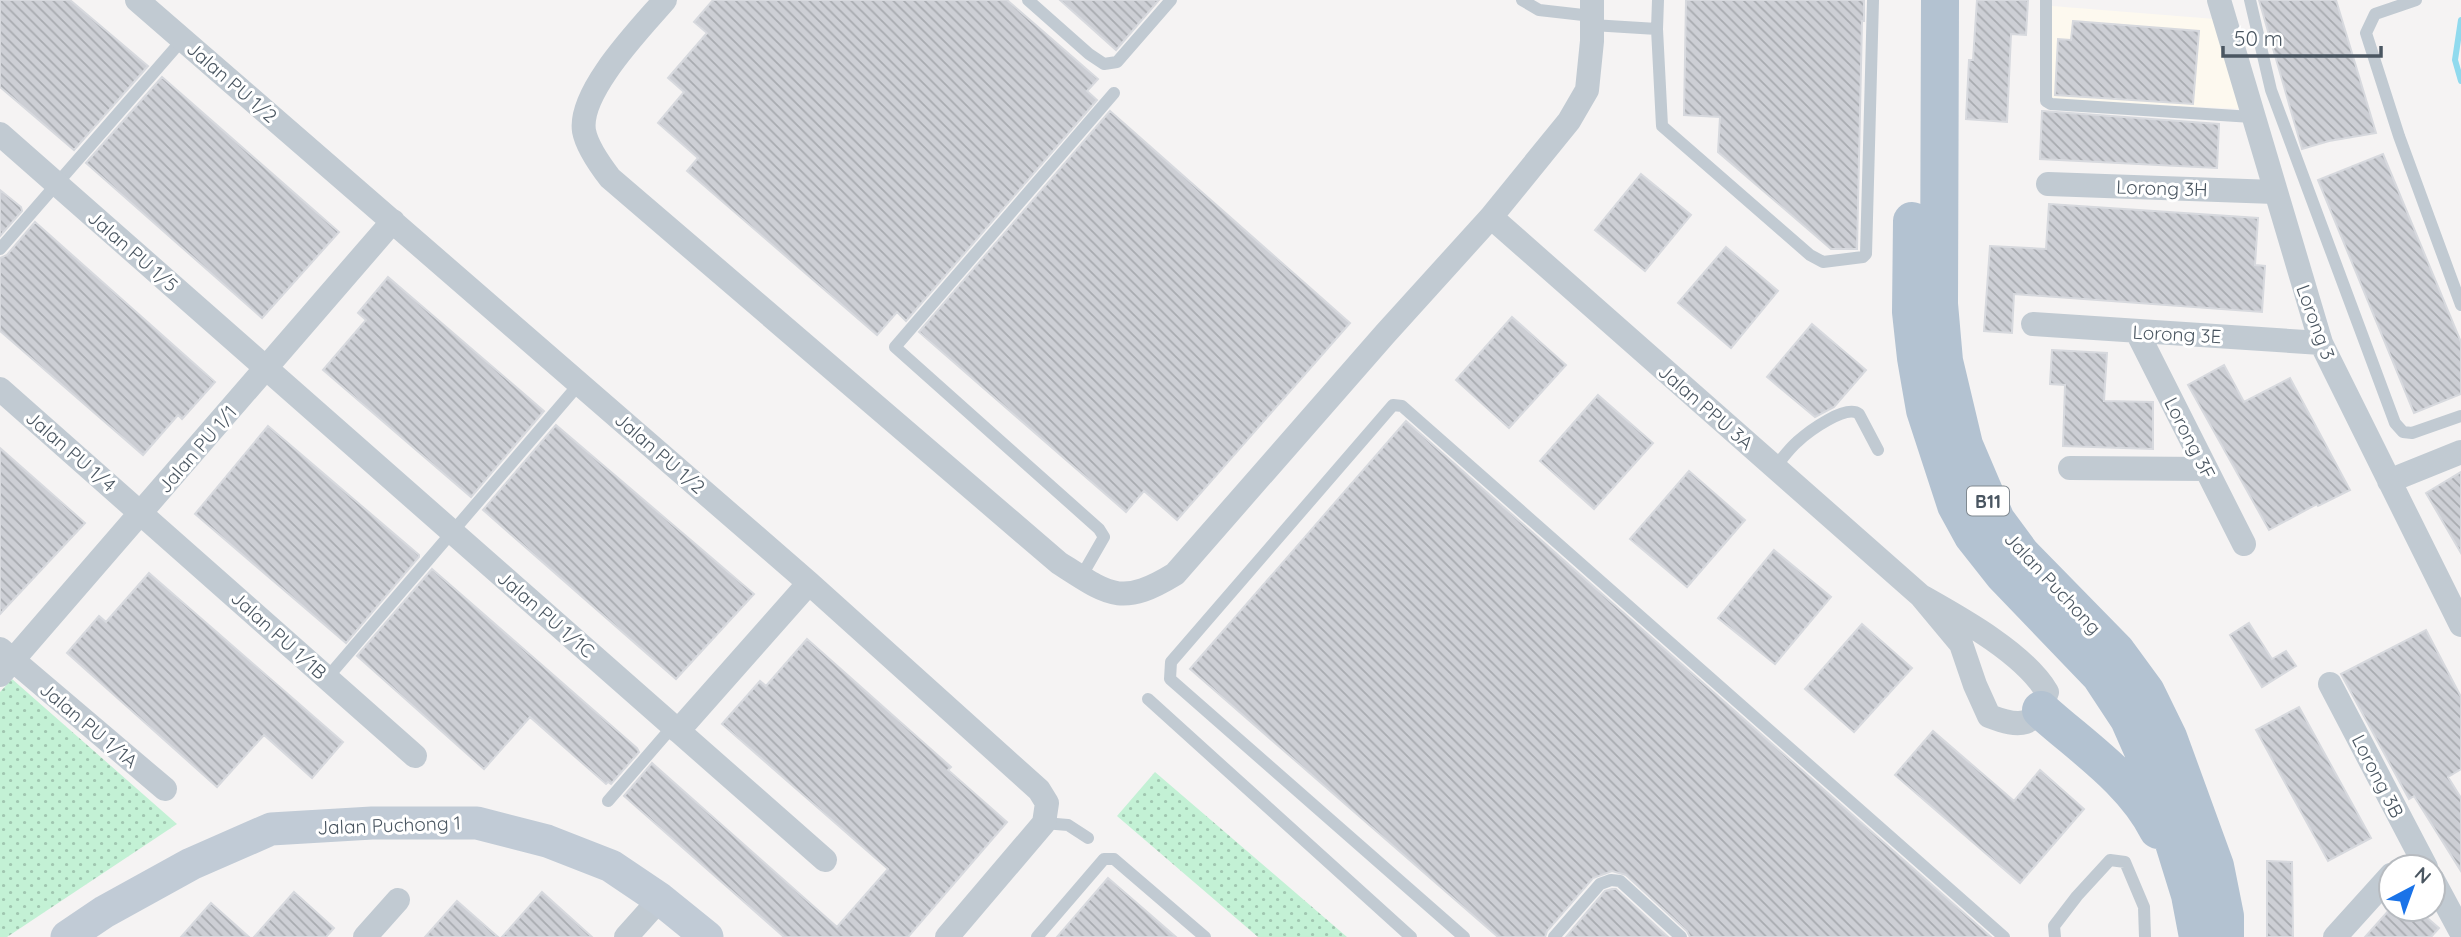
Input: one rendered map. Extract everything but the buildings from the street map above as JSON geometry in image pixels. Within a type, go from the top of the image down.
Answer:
[{"type":"main road","name":"Jalan Puchong","points":[[1914,0],[1911,312],[1923,397],[1937,453],[1956,505],[1973,536],[2003,574],[2100,675],[2129,719],[2151,769],[2190,895],[2198,937]]},
{"type":"main road","name":"Jalan Puchong","points":[[1940,0],[1939,304],[1944,361],[1964,444],[1996,520],[2021,554],[2116,651],[2146,692],[2168,737],[2216,866],[2225,916],[2225,937]]},
{"type":"main road","points":[[2041,710],[2133,791],[2150,813],[2190,895]]},
{"type":"street","name":"Jalan PU 1/2","points":[[137,0],[809,583],[1039,790],[1047,803],[1044,823]]},
{"type":"street","points":[[665,0],[626,44],[601,80],[589,104],[584,130],[597,161],[610,178],[1059,563],[1098,588],[1121,596],[1149,590],[1175,574],[1385,334],[1491,218],[1569,121],[1587,90],[1592,14]]},
{"type":"street","name":"Lorong 3","points":[[2219,0],[2320,343],[2458,612]]},
{"type":"street","name":"Jalan PU 1/5","points":[[0,134],[266,369]]},
{"type":"street","name":"Lorong 3H","points":[[2048,184],[2275,192]]},
{"type":"street","name":"Jalan PPU 3A","points":[[1491,218],[1921,596],[1961,645],[1989,716],[2010,723],[2028,721],[2041,710],[2047,692],[2039,678],[1969,624],[1921,596]]},
{"type":"street","name":"Jalan PU 1/1","points":[[4,662],[142,513],[393,221]]},
{"type":"street","name":"Lorong 3E","points":[[2033,324],[2320,343]]},
{"type":"street","name":"Lorong 3F","points":[[2137,332],[2244,544]]},
{"type":"street","name":"Jalan PU 1/1C","points":[[266,369],[825,860]]},
{"type":"street","name":"Jalan PU 1/4","points":[[0,389],[142,513]]},
{"type":"street","points":[[2389,481],[2461,452]]},
{"type":"street","points":[[2070,468],[2206,469]]},
{"type":"street","name":"Jalan PU 1/1B","points":[[142,513],[415,756]]},
{"type":"street","points":[[675,728],[809,583]]},
{"type":"street","name":"Jalan PU 1/1A","points":[[4,662],[164,789]]},
{"type":"street","name":"Lorong 3B","points":[[2330,684],[2418,853]]},
{"type":"street","name":"Jalan Puchong 1","points":[[67,937],[104,912],[191,864],[271,830],[372,823],[477,823],[547,841],[611,866],[660,899],[707,937]]},
{"type":"street","points":[[947,937],[1044,823]]},
{"type":"street","points":[[2335,937],[2377,890]]},
{"type":"street","points":[[626,937],[660,899]]},
{"type":"street","points":[[365,937],[398,900]]},
{"type":"street","points":[[2447,906],[2461,932]]},
{"type":"lane","points":[[1027,0],[1104,64],[1117,62],[1171,0]]},
{"type":"lane","points":[[1522,0],[1539,10],[1592,14],[1657,29]]},
{"type":"lane","points":[[1658,0],[1661,126],[1810,255],[1823,262],[1863,257],[1866,254],[1873,0]]},
{"type":"lane","points":[[2046,0],[2046,101],[2051,104],[2252,117]]},
{"type":"lane","points":[[2250,0],[2271,90],[2395,423],[2403,432],[2412,433],[2461,416]]},
{"type":"lane","points":[[2416,0],[2375,14],[2366,33],[2399,136],[2461,305]]},
{"type":"lane","points":[[0,249],[183,40]]},
{"type":"lane","points":[[1081,577],[1104,537],[1099,529],[895,347],[1114,93]]},
{"type":"lane","points":[[327,678],[580,383]]},
{"type":"lane","points":[[1464,937],[1170,679],[1171,662],[1393,405],[1402,406],[2004,937]]},
{"type":"lane","points":[[1775,467],[1797,442],[1829,419],[1847,410],[1854,410],[1859,414],[1878,450]]},
{"type":"lane","points":[[1147,699],[1411,937]]},
{"type":"lane","points":[[608,801],[675,728]]},
{"type":"lane","points":[[1044,823],[1068,825],[1088,838]]},
{"type":"lane","points":[[1037,937],[1104,859],[1109,858],[1114,859],[1205,937]]},
{"type":"lane","points":[[2055,937],[2054,926],[2077,896],[2110,860],[2117,859],[2126,862],[2144,907],[2144,937]]},
{"type":"lane","points":[[1554,937],[1600,884],[1611,880],[1620,881],[1681,937]]},
{"type":"shaded area","points":[[2052,6],[2215,19],[2242,109],[2051,100]]},
{"type":"green space","points":[[12,679],[177,824],[7,937],[0,937],[0,692]]},
{"type":"green space","points":[[1155,772],[1347,937],[1258,937],[1117,816]]},
{"type":"waterway","points":[[2461,20],[2455,60],[2461,81]]}]
